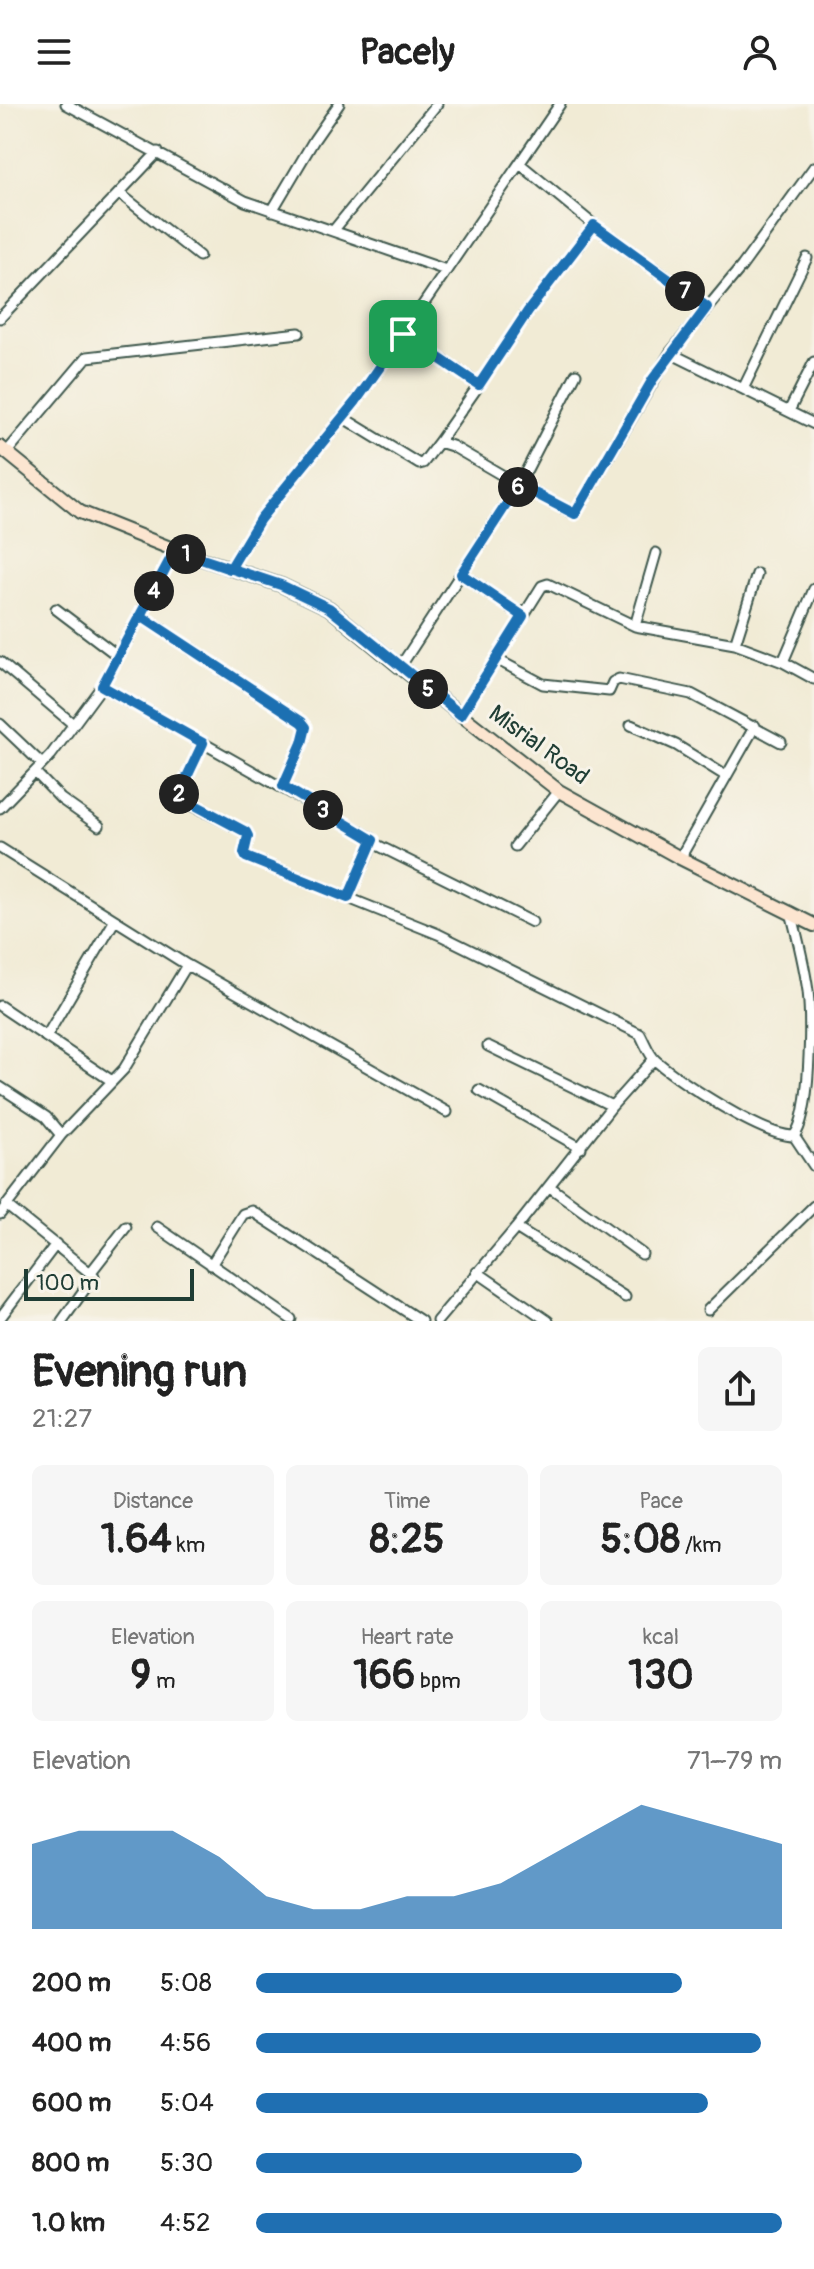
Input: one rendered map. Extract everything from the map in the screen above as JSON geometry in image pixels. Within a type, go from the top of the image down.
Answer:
[{"type":"main road","name":"Misrial Road","points":[[3,450],[80,512],[175,550],[281,585],[329,608],[559,791],[680,858],[814,925]]},
{"type":"street","points":[[66,104],[226,192],[272,211],[446,270]]},
{"type":"street","points":[[272,211],[339,104]]},
{"type":"street","points":[[333,231],[437,104]]},
{"type":"street","points":[[230,569],[260,519],[342,417],[403,334],[560,104]]},
{"type":"street","points":[[0,318],[158,152]]},
{"type":"street","points":[[520,164],[594,225],[707,307]]},
{"type":"street","points":[[439,442],[452,446],[575,514],[670,353],[742,266],[814,167]]},
{"type":"street","points":[[119,193],[199,256]]},
{"type":"street","points":[[342,417],[414,463],[423,463],[528,311],[594,225]]},
{"type":"street","points":[[743,389],[807,258]]},
{"type":"street","points":[[3,450],[87,357],[299,333]]},
{"type":"street","points":[[403,334],[479,385]]},
{"type":"street","points":[[670,353],[814,424]]},
{"type":"street","points":[[789,411],[814,362]]},
{"type":"street","points":[[400,667],[519,485],[576,374]]},
{"type":"street","points":[[0,807],[38,768],[102,686],[175,550]]},
{"type":"street","points":[[635,626],[656,553]]},
{"type":"street","points":[[461,574],[523,616]]},
{"type":"street","points":[[735,644],[757,574]]},
{"type":"street","points":[[461,715],[542,586],[548,584],[635,626],[735,644],[783,662],[814,679]]},
{"type":"street","points":[[783,662],[814,589]]},
{"type":"street","points":[[56,609],[118,656]]},
{"type":"street","points":[[141,616],[302,722],[306,727],[302,743],[283,786]]},
{"type":"street","points":[[803,616],[814,621]]},
{"type":"street","points":[[496,659],[543,684],[609,691],[613,682],[619,679],[691,694],[781,742]]},
{"type":"street","points":[[0,662],[73,724]]},
{"type":"street","points":[[102,686],[283,786],[371,838],[373,843],[532,922]]},
{"type":"street","points":[[0,724],[61,799],[99,826]]},
{"type":"street","points":[[631,725],[676,745],[726,776]]},
{"type":"street","points":[[680,858],[755,726]]},
{"type":"street","points":[[203,743],[178,795],[246,832],[246,857],[438,934],[640,1034],[654,1059],[729,1110],[762,1128],[785,1136],[794,1136],[800,1129],[811,1064],[811,998],[791,912]]},
{"type":"street","points":[[515,846],[559,791]]},
{"type":"street","points":[[348,898],[373,843]]},
{"type":"street","points":[[0,848],[187,965],[447,1112]]},
{"type":"street","points":[[46,1037],[115,920]]},
{"type":"street","points":[[62,1321],[94,1276],[56,1244],[3,1210],[61,1135],[124,1069],[187,965]]},
{"type":"street","points":[[0,1006],[112,1081]]},
{"type":"street","points":[[488,1046],[612,1106]]},
{"type":"street","points":[[437,1321],[654,1059]]},
{"type":"street","points":[[0,1087],[46,1117],[61,1135]]},
{"type":"street","points":[[479,1090],[581,1148]]},
{"type":"street","points":[[794,1136],[814,1166]]},
{"type":"street","points":[[550,1187],[642,1254]]},
{"type":"street","points":[[708,1310],[814,1206]]},
{"type":"street","points":[[211,1265],[243,1214],[252,1211],[421,1321]]},
{"type":"street","points":[[91,1272],[126,1227]]},
{"type":"street","points":[[157,1227],[291,1319]]},
{"type":"street","points":[[516,1228],[625,1297]]},
{"type":"street","points":[[0,1318],[56,1244]]},
{"type":"street","points":[[477,1272],[548,1321]]},
{"type":"route","points":[[403,334],[356,401],[260,519],[230,569],[175,550],[102,686],[203,743],[178,796],[246,832],[246,857],[348,898],[373,840],[283,786],[306,727],[141,616],[175,550],[230,569],[281,585],[329,608],[461,715],[523,616],[461,574],[519,485],[575,514],[653,379],[707,307],[594,225],[528,311],[479,385],[403,334]]}]
